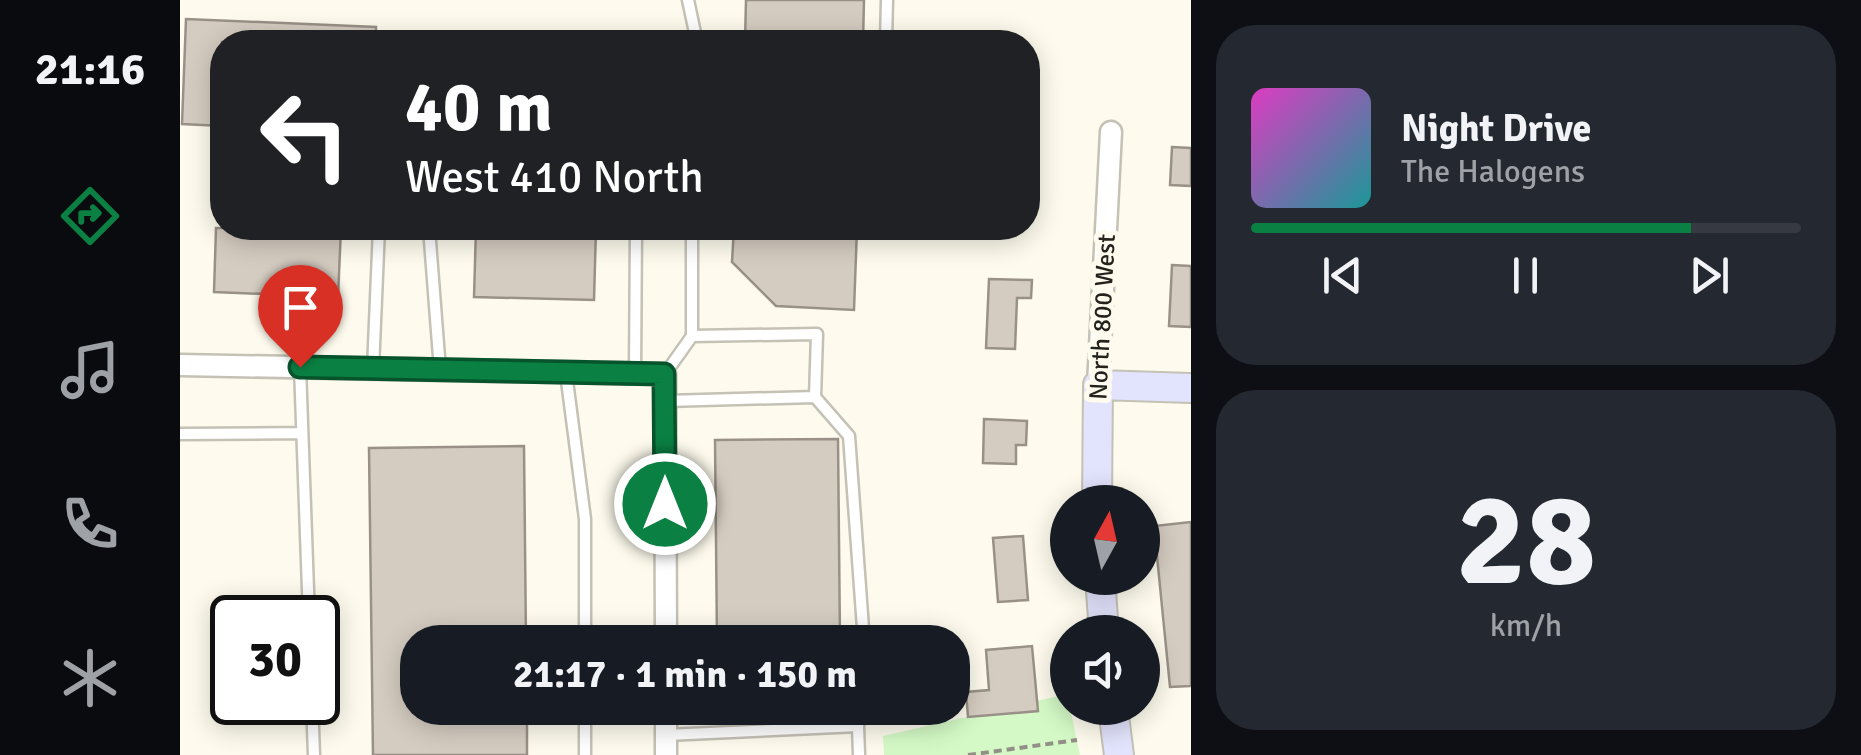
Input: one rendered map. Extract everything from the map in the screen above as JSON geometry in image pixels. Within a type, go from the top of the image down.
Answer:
[{"type":"street","name":"North 800 West","points":[[1098,485],[1098,385],[1111,132]]},
{"type":"street","points":[[180,365],[664,374],[666,625]]},
{"type":"street","points":[[1098,385],[1191,388]]},
{"type":"street","points":[[1115,725],[1119,755]]},
{"type":"lane","points":[[688,0],[694,30]]},
{"type":"lane","points":[[886,0],[886,30]]},
{"type":"lane","points":[[373,368],[378,240]]},
{"type":"lane","points":[[430,240],[440,370]]},
{"type":"lane","points":[[635,374],[636,240]]},
{"type":"lane","points":[[664,374],[692,336],[692,240]]},
{"type":"lane","points":[[692,336],[816,334],[815,397],[850,436],[863,625]]},
{"type":"lane","points":[[300,367],[308,595]]},
{"type":"lane","points":[[566,372],[585,519],[585,625]]},
{"type":"lane","points":[[664,401],[815,397]]},
{"type":"lane","points":[[180,434],[302,433]]},
{"type":"lane","points":[[313,725],[314,755]]},
{"type":"lane","points":[[584,755],[585,725]]},
{"type":"lane","points":[[666,745],[858,726],[859,755]]},
{"type":"path","points":[[968,755],[1077,740]]},
{"type":"green space","points":[[1050,698],[1050,725],[1074,725],[1080,755],[884,755],[883,736],[931,725],[970,725],[970,716]]},
{"type":"building","points":[[746,0],[864,0],[863,30],[745,30]]},
{"type":"building","points":[[186,19],[376,27],[210,30],[210,125],[182,124]]},
{"type":"building","points":[[1172,147],[1191,148],[1191,186],[1170,185]]},
{"type":"building","points":[[216,240],[340,240],[338,297],[214,292]]},
{"type":"building","points":[[476,240],[596,240],[594,300],[474,297]]},
{"type":"building","points":[[733,240],[857,240],[854,310],[776,306],[732,262]]},
{"type":"building","points":[[1172,265],[1191,266],[1191,327],[1169,326]]},
{"type":"building","points":[[989,279],[1032,280],[1031,298],[1017,298],[1015,349],[986,348]]},
{"type":"building","points":[[984,419],[1027,421],[1026,445],[1016,445],[1016,464],[983,463]]},
{"type":"building","points":[[838,439],[840,625],[717,625],[715,440]]},
{"type":"building","points":[[524,446],[526,625],[400,625],[400,725],[527,725],[527,755],[373,755],[369,448]]},
{"type":"building","points":[[1191,522],[1191,686],[1170,687],[1160,586],[1160,525]]},
{"type":"building","points":[[1023,536],[1028,600],[998,602],[993,538]]},
{"type":"building","points":[[1032,646],[1038,711],[970,717],[970,692],[989,690],[986,650]]},
{"type":"route","points":[[300,367],[664,374],[665,504]]}]
